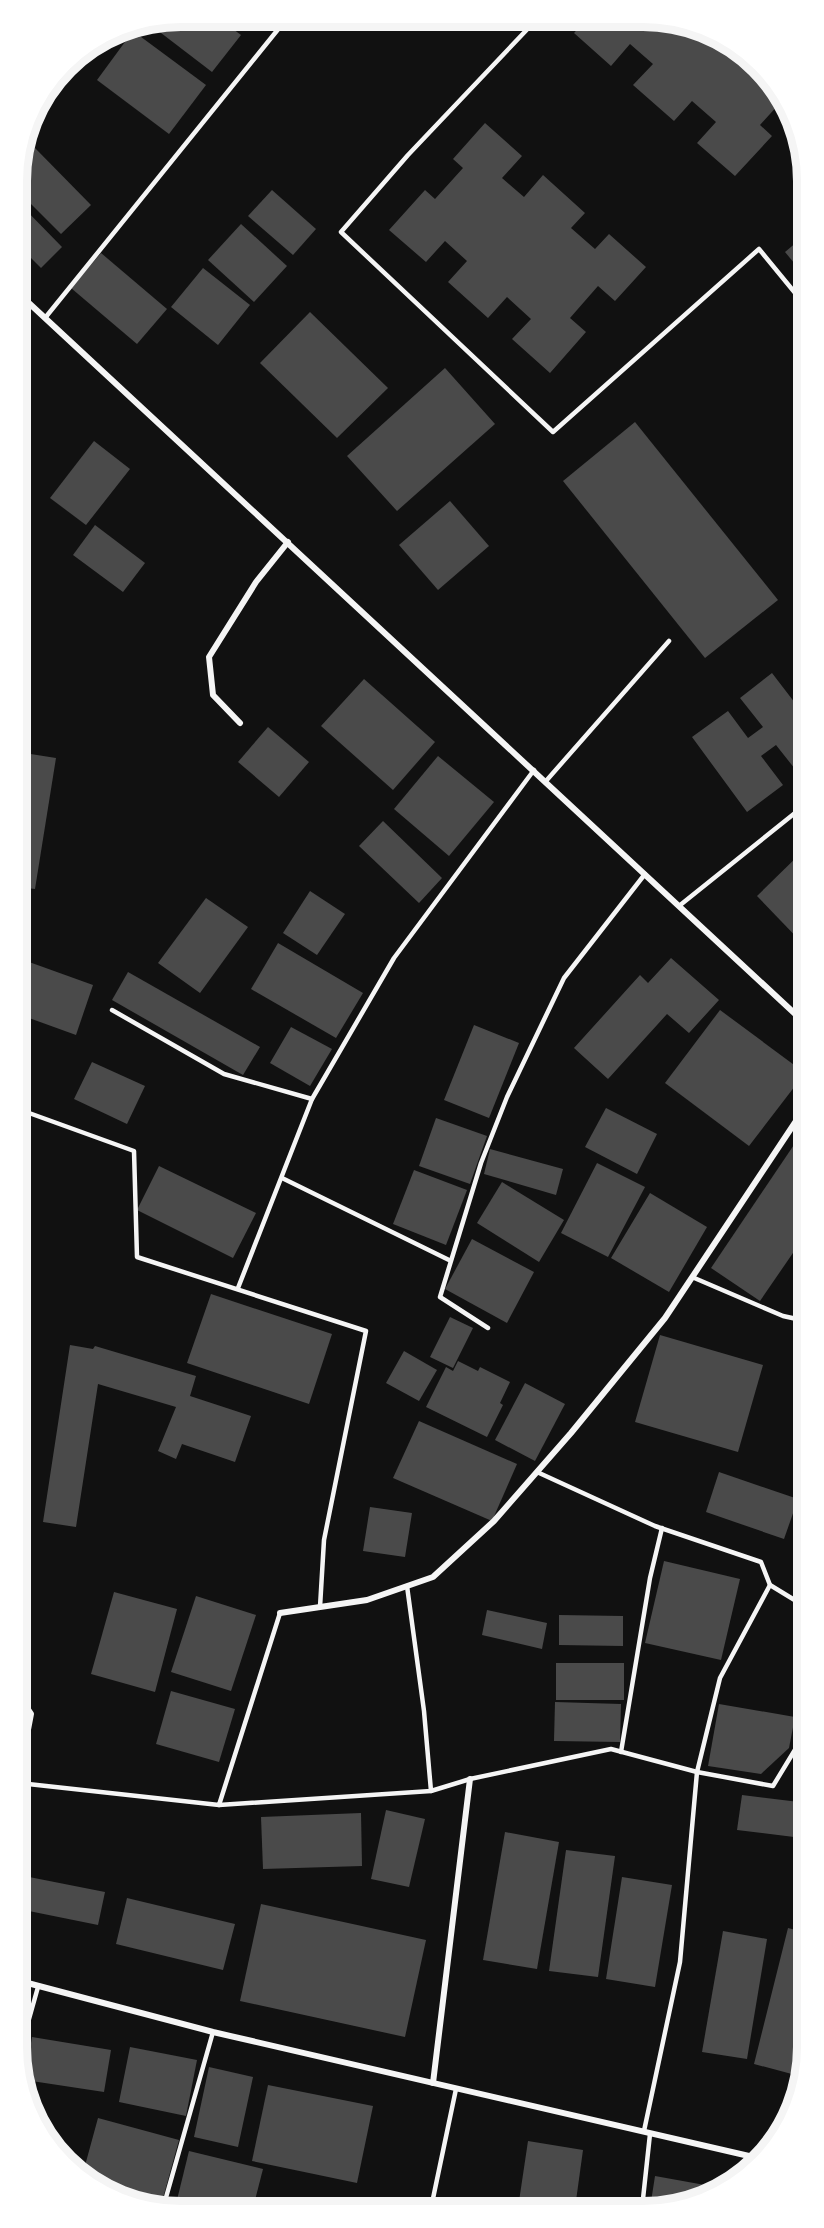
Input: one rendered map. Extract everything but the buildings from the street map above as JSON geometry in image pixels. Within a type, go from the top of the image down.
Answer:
[{"type":"street","points":[[27,301],[797,1016]]},
{"type":"street","points":[[240,723],[213,695],[209,657],[256,582],[288,542]]},
{"type":"street","points":[[280,1613],[368,1600],[433,1577],[494,1521],[665,1318],[797,1120]]},
{"type":"street","points":[[27,1708],[31,1714],[27,1735]]},
{"type":"street","points":[[433,2083],[470,1779]]},
{"type":"street","points":[[27,1983],[213,2032],[751,2157]]},
{"type":"lane","points":[[45,318],[280,27]]},
{"type":"lane","points":[[529,27],[408,155],[340,232],[553,432],[759,249],[797,296]]},
{"type":"lane","points":[[546,781],[669,641]]},
{"type":"lane","points":[[238,1288],[312,1100],[394,958],[534,770]]},
{"type":"lane","points":[[679,906],[797,811]]},
{"type":"lane","points":[[488,1328],[440,1297],[449,1260],[481,1163],[507,1097],[564,978],[645,874]]},
{"type":"lane","points":[[112,1010],[224,1074],[312,1100]]},
{"type":"lane","points":[[27,1112],[134,1151],[137,1257],[366,1331],[324,1540],[320,1606]]},
{"type":"lane","points":[[282,1178],[449,1260]]},
{"type":"lane","points":[[692,1277],[783,1316],[797,1319]]},
{"type":"lane","points":[[537,1472],[662,1528],[761,1562],[770,1585],[797,1601]]},
{"type":"lane","points":[[621,1752],[662,1528]]},
{"type":"lane","points":[[642,2201],[647,2133],[680,1962],[697,1772],[720,1678],[770,1585]]},
{"type":"lane","points":[[407,1586],[424,1711],[431,1791]]},
{"type":"lane","points":[[219,1805],[280,1613]]},
{"type":"lane","points":[[27,1784],[219,1805],[431,1791],[470,1779],[611,1749],[697,1772],[773,1786],[797,1747]]},
{"type":"lane","points":[[27,2026],[38,1987]]},
{"type":"lane","points":[[165,2200],[213,2032]]},
{"type":"lane","points":[[432,2201],[456,2089]]}]
